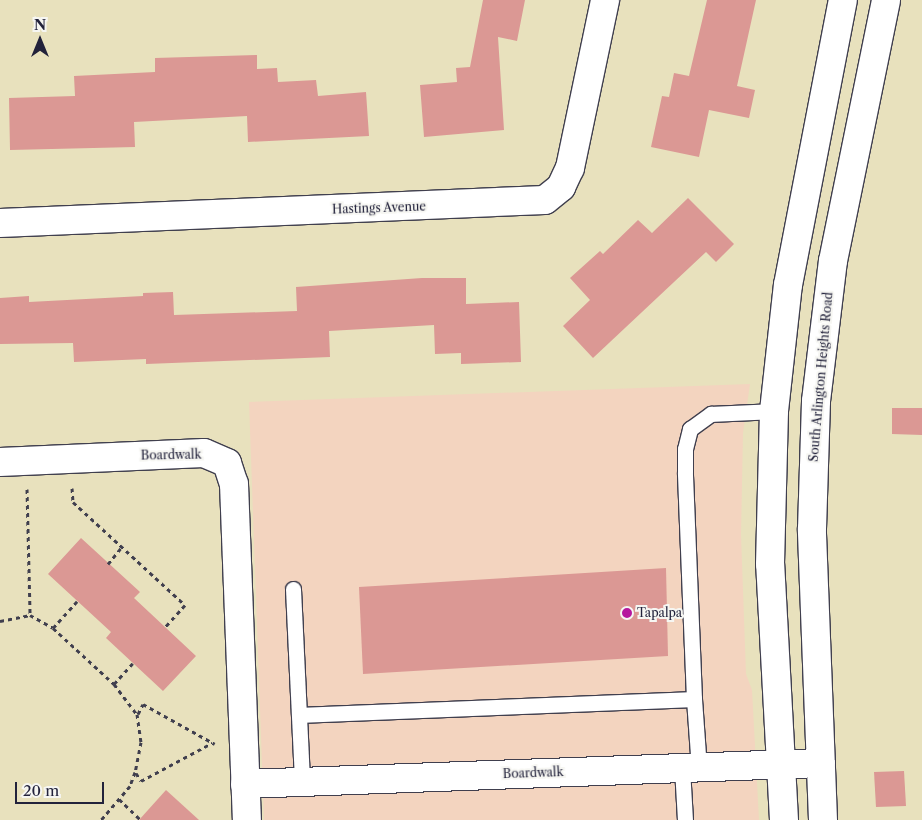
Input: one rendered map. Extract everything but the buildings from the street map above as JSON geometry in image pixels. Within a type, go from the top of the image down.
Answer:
[{"type":"street","name":"Hastings Avenue","points":[[0,223],[545,200],[562,187],[570,168],[605,0]]},
{"type":"street","points":[[784,820],[782,765],[774,668],[770,564],[774,411],[788,285],[843,0]]},
{"type":"street","name":"South Arlington Heights Road","points":[[824,820],[812,529],[817,392],[833,260],[886,0]]},
{"type":"street","name":"Boardwalk","points":[[0,462],[204,453],[227,463],[234,484],[247,820]]},
{"type":"street","name":"Boardwalk","points":[[244,772],[302,780],[821,763]]},
{"type":"lane","points":[[686,820],[694,699],[686,551],[685,449],[689,436],[700,419],[711,414],[774,411]]},
{"type":"lane","points":[[294,589],[302,780]]},
{"type":"lane","points":[[299,715],[694,699]]},
{"type":"path","points":[[70,459],[73,502],[185,605],[165,627]]},
{"type":"path","points":[[27,461],[30,615]]},
{"type":"path","points":[[108,564],[122,547]]},
{"type":"path","points":[[53,628],[77,601]]},
{"type":"path","points":[[0,621],[30,615],[53,628],[114,684],[137,714],[141,742],[135,772],[119,799],[101,820]]},
{"type":"path","points":[[114,684],[133,663]]},
{"type":"path","points":[[137,714],[143,704],[213,742],[244,772]]},
{"type":"path","points":[[135,772],[141,782],[213,742]]},
{"type":"path","points":[[119,799],[140,819]]},
{"type":"shaded area","points":[[750,384],[743,433],[741,535],[746,674],[752,690],[759,820],[264,820],[249,402]]},
{"type":"place","name":"Tapalpa","points":[[627,613]]}]
